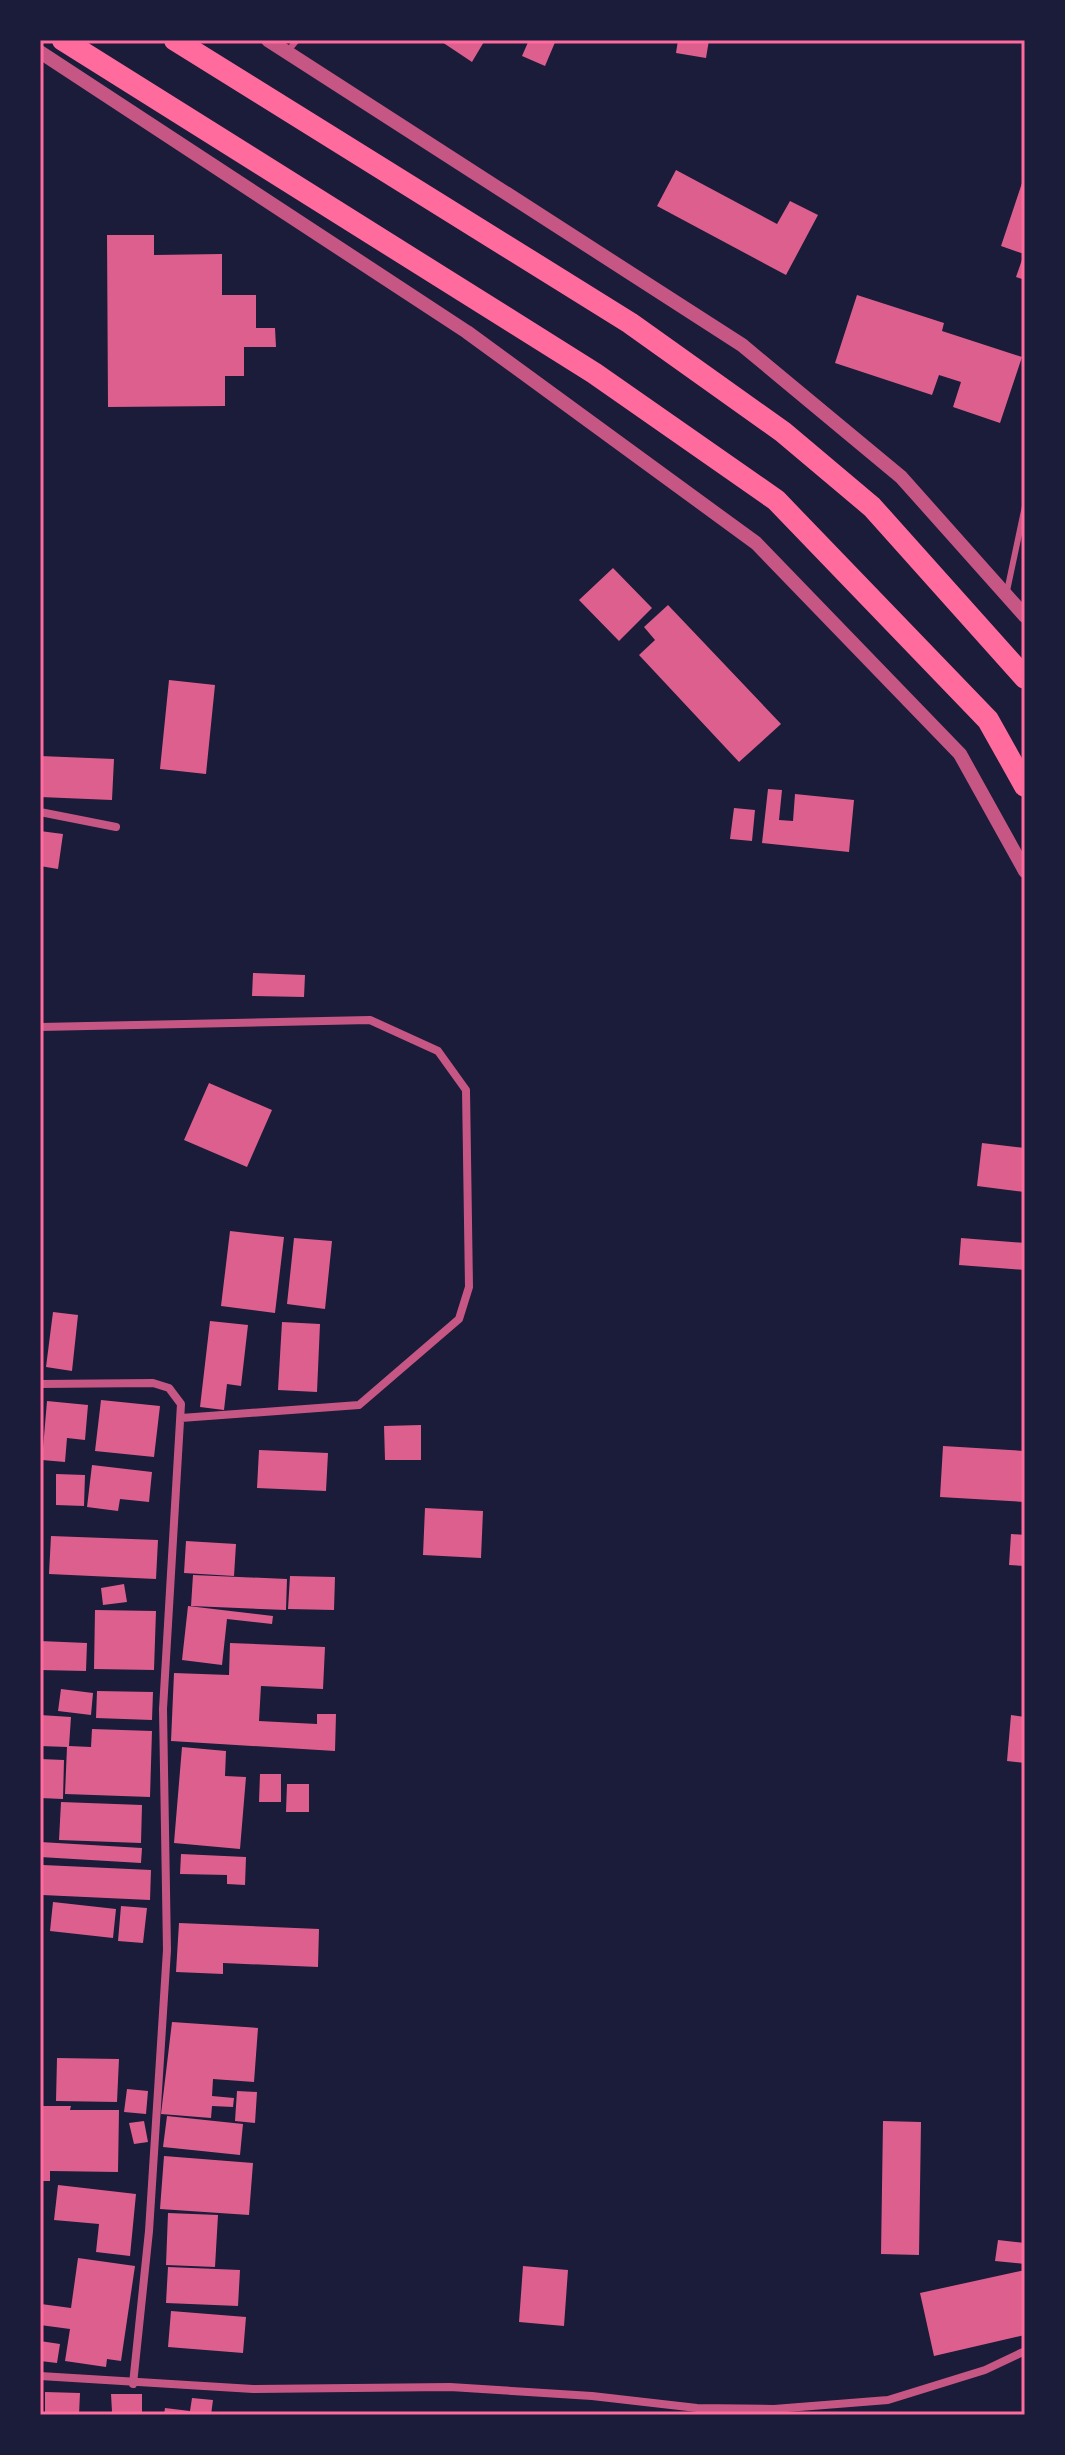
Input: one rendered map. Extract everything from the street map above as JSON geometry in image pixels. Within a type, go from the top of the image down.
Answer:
[{"type":"highway","points":[[63,40],[594,373],[776,500],[988,720],[1025,786]]},
{"type":"highway","points":[[175,40],[630,323],[783,432],[872,507],[1025,678]]},
{"type":"street","points":[[268,40],[742,345],[901,477],[1025,616]]},
{"type":"street","points":[[40,52],[467,332],[756,543],[960,754],[1025,871]]},
{"type":"street","points":[[40,812],[116,827]]},
{"type":"street","points":[[40,1027],[370,1020],[438,1051],[466,1090],[469,1287],[459,1319],[359,1405],[181,1418]]},
{"type":"street","points":[[40,1384],[153,1383],[169,1388],[178,1396],[181,1418],[163,1709],[167,1950],[149,2231],[133,2384]]},
{"type":"street","points":[[40,2376],[253,2389],[450,2387],[592,2396],[697,2408],[774,2409],[888,2400],[985,2370],[1025,2351]]},
{"type":"lane","points":[[287,52],[297,40]]},
{"type":"lane","points":[[1006,595],[1025,506]]},
{"type":"building","points":[[439,40],[485,40],[472,62]]},
{"type":"building","points":[[529,40],[556,40],[545,66],[522,56]]},
{"type":"building","points":[[678,40],[709,40],[706,58],[676,53]]},
{"type":"building","points":[[676,170],[777,224],[790,201],[818,215],[786,275],[657,206]]},
{"type":"building","points":[[1024,177],[1025,280],[1016,277],[1024,254],[1001,246]]},
{"type":"building","points":[[107,235],[154,235],[154,255],[222,254],[222,295],[256,295],[256,328],[275,328],[276,347],[244,347],[244,376],[225,376],[225,406],[108,407]]},
{"type":"building","points":[[857,295],[944,323],[942,331],[1022,357],[1000,423],[953,407],[961,382],[939,375],[932,395],[835,363]]},
{"type":"building","points":[[613,568],[652,608],[619,641],[579,600]]},
{"type":"building","points":[[668,605],[781,724],[739,762],[639,655],[655,640],[644,627]]},
{"type":"building","points":[[169,680],[215,685],[206,774],[160,769]]},
{"type":"building","points":[[40,756],[114,759],[112,800],[40,797]]},
{"type":"building","points":[[768,789],[782,790],[779,820],[793,821],[795,794],[854,800],[849,852],[762,843]]},
{"type":"building","points":[[734,808],[755,810],[752,841],[730,839]]},
{"type":"building","points":[[40,831],[63,834],[58,869],[40,866]]},
{"type":"building","points":[[253,973],[305,975],[304,997],[252,996]]},
{"type":"building","points":[[209,1083],[272,1110],[247,1167],[184,1140]]},
{"type":"building","points":[[982,1143],[1025,1148],[1025,1192],[977,1186]]},
{"type":"building","points":[[230,1231],[284,1237],[275,1313],[221,1306]]},
{"type":"building","points":[[294,1238],[332,1241],[325,1309],[287,1304]]},
{"type":"building","points":[[961,1238],[1025,1243],[1025,1270],[959,1265]]},
{"type":"building","points":[[53,1312],[78,1315],[72,1371],[46,1367]]},
{"type":"building","points":[[210,1321],[248,1325],[241,1386],[227,1384],[224,1410],[200,1407]]},
{"type":"building","points":[[282,1322],[320,1324],[317,1392],[278,1390]]},
{"type":"building","points":[[101,1400],[160,1406],[154,1457],[95,1451]]},
{"type":"building","points":[[47,1401],[88,1405],[85,1440],[67,1438],[65,1462],[42,1460]]},
{"type":"building","points":[[421,1425],[421,1460],[385,1460],[384,1426]]},
{"type":"building","points":[[943,1446],[1025,1451],[1025,1502],[940,1497]]},
{"type":"building","points":[[259,1450],[328,1453],[326,1491],[257,1488]]},
{"type":"building","points":[[92,1465],[152,1472],[149,1502],[120,1499],[118,1511],[87,1507]]},
{"type":"building","points":[[56,1474],[85,1475],[84,1506],[56,1505]]},
{"type":"building","points":[[425,1508],[483,1511],[481,1558],[423,1555]]},
{"type":"building","points":[[1011,1534],[1025,1535],[1025,1566],[1009,1565]]},
{"type":"building","points":[[51,1536],[158,1540],[156,1579],[49,1574]]},
{"type":"building","points":[[186,1541],[236,1544],[234,1576],[184,1573]]},
{"type":"building","points":[[193,1575],[287,1579],[286,1610],[191,1606]]},
{"type":"building","points":[[290,1576],[335,1577],[334,1610],[288,1609]]},
{"type":"building","points":[[124,1584],[127,1602],[103,1605],[101,1588]]},
{"type":"building","points":[[188,1606],[273,1616],[272,1624],[227,1619],[222,1665],[182,1660]]},
{"type":"building","points":[[95,1610],[156,1611],[154,1670],[94,1669]]},
{"type":"building","points":[[40,1641],[87,1643],[86,1671],[40,1670]]},
{"type":"building","points":[[230,1643],[325,1647],[323,1689],[261,1686],[259,1721],[317,1724],[317,1714],[336,1714],[335,1751],[171,1741],[174,1673],[229,1675]]},
{"type":"building","points":[[61,1689],[93,1693],[91,1715],[58,1711]]},
{"type":"building","points":[[97,1691],[153,1692],[152,1720],[96,1718]]},
{"type":"building","points":[[40,1715],[71,1717],[69,1746],[91,1747],[92,1729],[152,1731],[150,1797],[65,1794],[67,1747],[40,1746]]},
{"type":"building","points":[[1011,1715],[1025,1717],[1025,1763],[1007,1761]]},
{"type":"building","points":[[182,1747],[226,1751],[225,1776],[246,1777],[240,1849],[174,1843]]},
{"type":"building","points":[[40,1759],[64,1760],[63,1799],[40,1798]]},
{"type":"building","points":[[260,1774],[281,1774],[281,1802],[259,1802]]},
{"type":"building","points":[[287,1784],[309,1784],[309,1812],[286,1812]]},
{"type":"building","points":[[61,1802],[142,1805],[141,1843],[59,1840]]},
{"type":"building","points":[[40,1842],[142,1848],[141,1863],[40,1857]]},
{"type":"building","points":[[181,1854],[246,1857],[245,1885],[227,1884],[227,1875],[180,1874]]},
{"type":"building","points":[[43,1865],[151,1870],[150,1900],[42,1895]]},
{"type":"building","points":[[53,1902],[116,1909],[113,1938],[50,1931]]},
{"type":"building","points":[[121,1906],[147,1908],[143,1943],[118,1941]]},
{"type":"building","points":[[179,1923],[319,1929],[318,1967],[223,1963],[223,1974],[176,1972]]},
{"type":"building","points":[[172,2022],[258,2028],[254,2082],[213,2079],[212,2096],[234,2098],[233,2107],[212,2106],[211,2118],[161,2114]]},
{"type":"building","points":[[57,2058],[119,2059],[117,2102],[56,2101]]},
{"type":"building","points":[[127,2089],[148,2091],[146,2114],[124,2112]]},
{"type":"building","points":[[237,2091],[257,2092],[255,2123],[235,2121]]},
{"type":"building","points":[[42,2106],[71,2106],[70,2110],[119,2110],[118,2172],[50,2171],[50,2181],[40,2181]]},
{"type":"building","points":[[167,2116],[243,2124],[240,2155],[163,2147]]},
{"type":"building","points":[[144,2121],[148,2142],[134,2144],[129,2123]]},
{"type":"building","points":[[883,2121],[921,2122],[919,2255],[881,2254]]},
{"type":"building","points":[[164,2156],[253,2163],[249,2215],[160,2209]]},
{"type":"building","points":[[58,2185],[136,2194],[130,2256],[96,2252],[99,2224],[54,2220]]},
{"type":"building","points":[[168,2213],[218,2215],[215,2267],[166,2265]]},
{"type":"building","points":[[998,2240],[1025,2243],[1025,2264],[995,2261]]},
{"type":"building","points":[[78,2258],[135,2266],[121,2361],[107,2359],[106,2367],[65,2361],[70,2329],[40,2325],[41,2304],[71,2308]]},
{"type":"building","points":[[523,2266],[568,2270],[564,2326],[519,2322]]},
{"type":"building","points":[[168,2267],[240,2270],[238,2306],[166,2303]]},
{"type":"building","points":[[1025,2270],[1025,2335],[934,2356],[920,2293]]},
{"type":"building","points":[[171,2311],[246,2317],[243,2353],[168,2347]]},
{"type":"building","points":[[40,2341],[60,2344],[57,2363],[40,2361]]},
{"type":"building","points":[[45,2392],[80,2393],[79,2415],[45,2415]]},
{"type":"building","points":[[111,2394],[142,2394],[142,2412],[112,2412]]},
{"type":"building","points":[[192,2398],[213,2400],[211,2415],[164,2415],[165,2408],[190,2411]]}]
